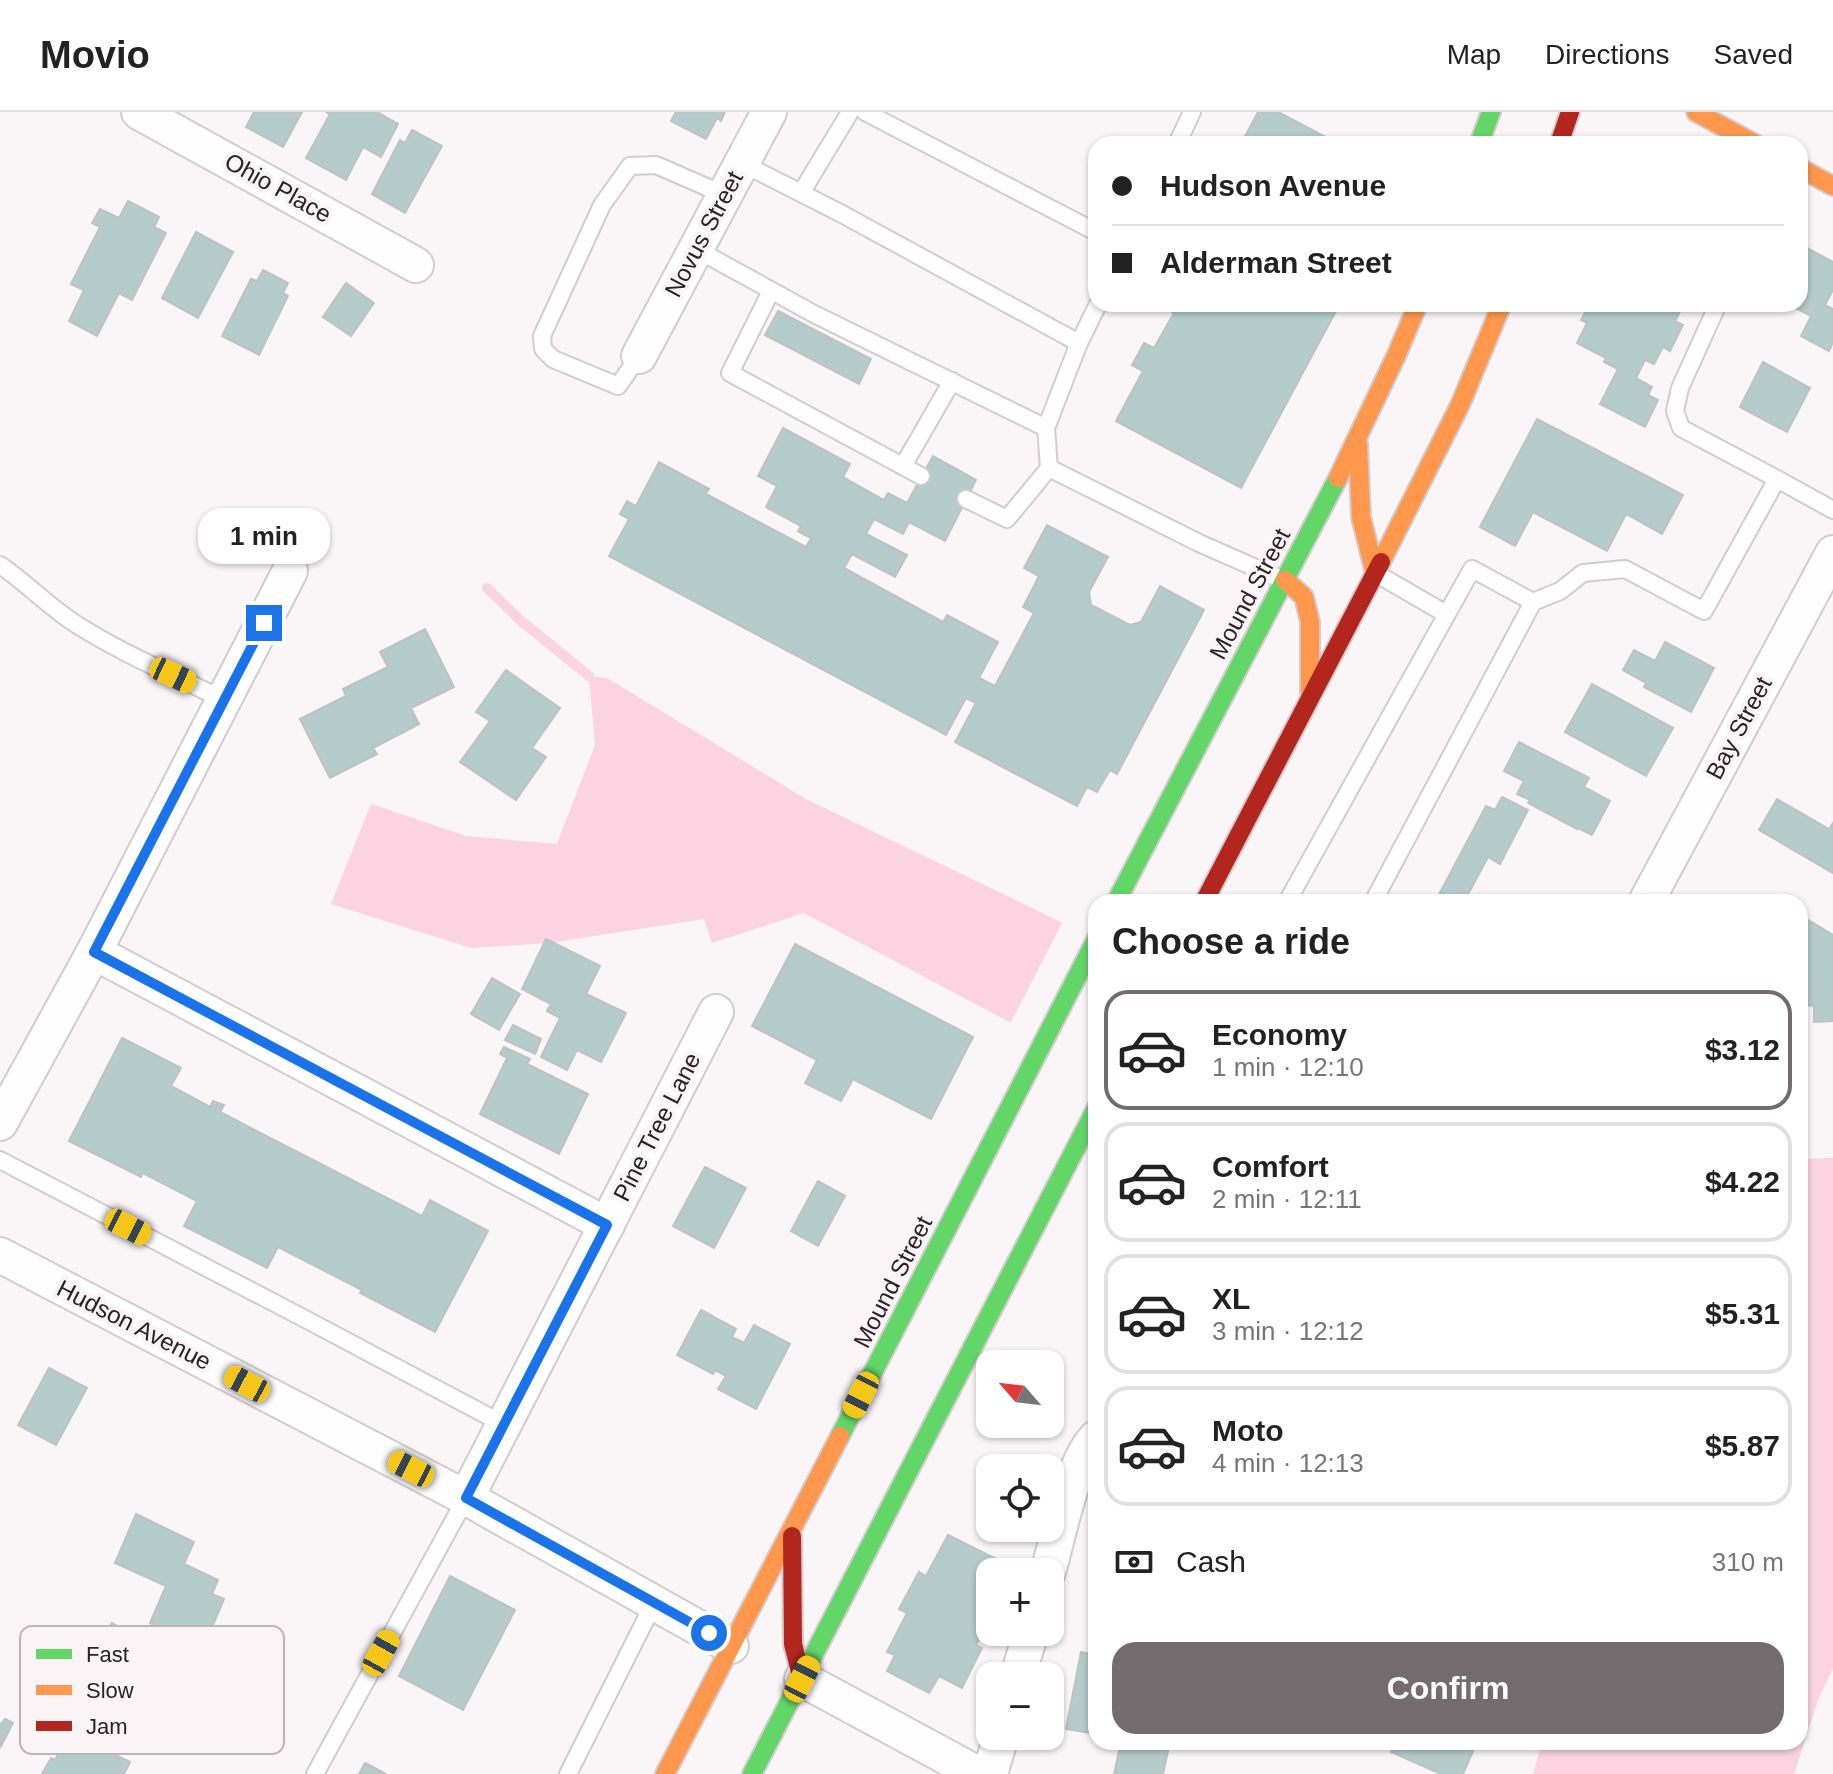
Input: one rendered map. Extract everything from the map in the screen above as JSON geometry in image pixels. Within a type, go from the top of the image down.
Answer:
[{"type":"main road","points":[[1482,136],[1491,112]]},
{"type":"main road","points":[[1562,136],[1570,112]]},
{"type":"main road","points":[[1696,112],[1740,136]]},
{"type":"main road","points":[[1808,172],[1833,186]]},
{"type":"main road","name":"Mound Street","points":[[1120,894],[1328,499],[1415,312]]},
{"type":"main road","points":[[1208,894],[1460,405],[1499,312]]},
{"type":"main road","points":[[1358,437],[1361,517],[1375,573]]},
{"type":"main road","points":[[1285,580],[1304,597],[1310,622],[1310,699]]},
{"type":"main road","name":"Mound Street","points":[[665,1774],[1088,956]]},
{"type":"main road","points":[[752,1774],[1088,1125]]},
{"type":"main road","points":[[792,1530],[793,1644],[802,1679]]},
{"type":"street","name":"Ohio Place","points":[[139,112],[416,265]]},
{"type":"street","name":"Novus Street","points":[[639,356],[769,112]]},
{"type":"street","name":"Bay Street","points":[[1650,894],[1833,553]]},
{"type":"street","points":[[0,1123],[94,952],[290,571]]},
{"type":"street","points":[[94,952],[607,1225]]},
{"type":"street","name":"Pine Tree Lane","points":[[466,1498],[716,1012]]},
{"type":"street","name":"Hudson Avenue","points":[[0,1255],[466,1498],[731,1646]]},
{"type":"street","points":[[1052,1558],[1074,1479],[1088,1446]]},
{"type":"street","points":[[802,1679],[978,1774]]},
{"type":"street","points":[[990,1774],[997,1750]]},
{"type":"lane","points":[[801,193],[850,112]]},
{"type":"lane","points":[[865,112],[1088,228]]},
{"type":"lane","points":[[1181,136],[1192,112]]},
{"type":"lane","points":[[742,163],[1079,343]]},
{"type":"lane","points":[[639,356],[618,386],[553,359],[543,349],[542,336],[602,205],[630,166],[656,165],[725,195]]},
{"type":"lane","points":[[696,249],[771,291],[1046,428]]},
{"type":"lane","points":[[771,291],[730,373],[921,476]]},
{"type":"lane","points":[[966,499],[1007,519],[1049,468],[1046,428],[1094,312]]},
{"type":"lane","points":[[1714,312],[1680,388],[1675,411],[1681,428],[1833,510]]},
{"type":"lane","points":[[903,466],[952,381]]},
{"type":"lane","points":[[1049,468],[1199,543],[1285,580]]},
{"type":"lane","points":[[1377,894],[1533,602],[1560,591],[1583,573],[1625,569],[1704,611],[1777,479]]},
{"type":"lane","points":[[0,565],[76,625],[110,645],[224,700]]},
{"type":"lane","points":[[1291,894],[1472,569],[1533,602]]},
{"type":"lane","points":[[1375,573],[1446,614]]},
{"type":"lane","points":[[0,1160],[503,1424]]},
{"type":"lane","points":[[315,1774],[466,1498]]},
{"type":"lane","points":[[568,1774],[654,1603]]},
{"type":"shaded area","points":[[589,676],[607,678],[806,799],[1088,935],[1088,1064],[804,913],[712,943],[704,919],[549,943],[471,948],[331,904],[371,804],[466,836],[557,844],[595,745]]},
{"type":"shaded area","points":[[1833,1158],[1833,1668],[1808,1731],[1808,1159]]},
{"type":"shaded area","points":[[1540,1750],[1802,1750],[1794,1774],[1533,1774]]},
{"type":"pier","points":[[1064,919],[1088,930],[1088,1068],[1009,1026]]},
{"type":"building","points":[[254,112],[302,112],[283,147],[246,127]]},
{"type":"building","points":[[326,112],[377,112],[398,124],[381,157],[363,147],[346,180],[306,158],[330,114]]},
{"type":"building","points":[[676,112],[725,112],[721,121],[717,118],[706,139],[671,121]]},
{"type":"building","points":[[1258,112],[1278,112],[1324,136],[1245,136]]},
{"type":"building","points":[[412,130],[442,146],[405,213],[372,194],[400,140],[405,143]]},
{"type":"building","points":[[128,201],[159,217],[154,227],[166,233],[132,300],[119,293],[97,336],[69,321],[84,290],[71,284],[100,227],[92,223],[100,209],[119,218]]},
{"type":"building","points":[[196,232],[233,252],[198,318],[162,298]]},
{"type":"building","points":[[1808,249],[1833,262],[1833,290],[1825,305],[1833,309],[1833,342],[1829,351],[1801,336],[1811,316],[1803,312],[1808,312]]},
{"type":"building","points":[[263,270],[288,283],[283,293],[288,296],[259,355],[222,336],[251,279],[257,281]]},
{"type":"building","points":[[346,283],[374,303],[351,336],[323,317]]},
{"type":"building","points":[[778,311],[871,359],[859,384],[765,335]]},
{"type":"building","points":[[1335,312],[1241,488],[1116,421],[1143,371],[1132,365],[1144,343],[1154,348],[1174,313]]},
{"type":"building","points":[[1585,312],[1680,312],[1675,321],[1683,325],[1670,351],[1663,347],[1654,364],[1645,360],[1636,378],[1652,387],[1648,395],[1658,400],[1645,427],[1600,404],[1618,369],[1604,362],[1606,358],[1577,343],[1587,323],[1581,320]]},
{"type":"building","points":[[1763,362],[1810,388],[1787,432],[1740,407]]},
{"type":"building","points":[[1537,419],[1683,495],[1662,534],[1626,514],[1607,551],[1533,512],[1515,546],[1480,527]]},
{"type":"building","points":[[783,428],[850,464],[843,477],[884,500],[888,493],[907,503],[933,456],[976,480],[945,541],[909,522],[903,534],[874,519],[866,534],[907,555],[895,577],[852,554],[844,568],[943,622],[947,615],[998,642],[979,678],[995,686],[1034,613],[1023,607],[1039,576],[1024,568],[1047,525],[1108,557],[1089,592],[1091,605],[1130,625],[1141,622],[1160,586],[1204,610],[1117,774],[1110,770],[1097,792],[1087,787],[1077,806],[955,742],[976,703],[966,698],[946,735],[609,556],[629,519],[620,514],[627,501],[636,506],[659,462],[709,489],[706,494],[806,547],[811,538],[798,531],[801,526],[766,507],[777,486],[758,476]]},
{"type":"building","points":[[425,629],[454,687],[411,708],[419,724],[373,748],[377,754],[330,778],[300,719],[346,696],[343,689],[388,667],[380,652]]},
{"type":"building","points":[[1665,642],[1714,668],[1691,712],[1644,687],[1646,683],[1623,670],[1634,650],[1655,661]]},
{"type":"building","points":[[506,670],[560,708],[532,748],[546,757],[516,800],[460,762],[490,721],[476,712]]},
{"type":"building","points":[[1592,684],[1673,728],[1646,776],[1565,732]]},
{"type":"building","points":[[1519,742],[1589,778],[1584,787],[1610,801],[1592,835],[1528,803],[1530,800],[1517,794],[1524,781],[1504,771]]},
{"type":"building","points":[[1502,797],[1528,810],[1500,864],[1488,857],[1468,894],[1439,894],[1486,806],[1495,810]]},
{"type":"building","points":[[1777,799],[1829,829],[1833,823],[1833,873],[1759,830]]},
{"type":"building","points":[[1808,920],[1833,935],[1833,1021],[1814,1022],[1814,1006],[1808,1006]]},
{"type":"building","points":[[546,939],[600,966],[586,994],[626,1013],[601,1062],[577,1050],[567,1070],[541,1057],[560,1018],[547,1011],[551,1004],[522,989]]},
{"type":"building","points":[[795,944],[973,1037],[931,1119],[853,1079],[841,1101],[805,1083],[817,1060],[752,1026]]},
{"type":"building","points":[[492,978],[520,994],[499,1030],[471,1014]]},
{"type":"building","points":[[513,1025],[541,1039],[535,1054],[505,1040]]},
{"type":"building","points":[[122,1038],[181,1068],[171,1086],[210,1107],[213,1101],[224,1105],[220,1112],[422,1216],[430,1200],[488,1231],[435,1332],[278,1247],[267,1268],[184,1226],[197,1201],[143,1173],[141,1177],[69,1141]]},
{"type":"building","points":[[504,1047],[530,1059],[527,1064],[588,1094],[559,1154],[480,1114],[507,1058],[500,1054]]},
{"type":"building","points":[[705,1167],[746,1188],[714,1248],[673,1226]]},
{"type":"building","points":[[818,1181],[845,1196],[818,1246],[791,1231]]},
{"type":"building","points":[[701,1310],[736,1329],[732,1337],[744,1343],[754,1325],[790,1344],[756,1409],[718,1389],[726,1376],[715,1370],[713,1374],[677,1355]]},
{"type":"building","points":[[49,1368],[87,1388],[56,1445],[18,1425]]},
{"type":"building","points":[[136,1514],[194,1542],[184,1564],[218,1580],[212,1594],[224,1599],[213,1626],[156,1626],[150,1623],[166,1586],[115,1563]]},
{"type":"building","points":[[948,1535],[994,1558],[976,1558],[976,1646],[982,1648],[962,1688],[939,1676],[929,1693],[887,1671],[895,1655],[887,1652],[907,1613],[899,1609],[919,1572],[926,1576]]},
{"type":"building","points":[[450,1576],[515,1610],[463,1710],[399,1676]]},
{"type":"building","points":[[1081,1652],[1088,1653],[1088,1733],[1066,1729]]},
{"type":"building","points":[[5,1719],[13,1723],[0,1748],[0,1725]]},
{"type":"building","points":[[1119,1750],[1168,1750],[1163,1774],[1114,1774]]},
{"type":"building","points":[[1474,1750],[1463,1774],[1441,1774],[1391,1752]]},
{"type":"building","points":[[58,1754],[113,1754],[130,1762],[124,1774],[42,1774],[51,1758],[55,1760]]},
{"type":"building","points":[[365,1763],[386,1774],[359,1774]]},
{"type":"waterway","points":[[487,588],[520,620],[589,676]]},
{"type":"traffic: fast","points":[[1482,136],[1491,112]]},
{"type":"traffic: fast","points":[[1120,894],[1338,478]]},
{"type":"traffic: fast","points":[[840,1436],[1088,956]]},
{"type":"traffic: fast","points":[[752,1774],[1088,1124]]},
{"type":"traffic: slow","points":[[1696,112],[1740,136]]},
{"type":"traffic: slow","points":[[1808,172],[1833,186]]},
{"type":"traffic: slow","points":[[1338,478],[1415,312]]},
{"type":"traffic: slow","points":[[1381,562],[1460,405],[1499,312]]},
{"type":"traffic: slow","points":[[1358,444],[1361,517],[1375,573]]},
{"type":"traffic: slow","points":[[1285,580],[1304,597],[1310,622],[1310,693]]},
{"type":"traffic: slow","points":[[665,1774],[840,1436]]},
{"type":"traffic: jam","points":[[1562,136],[1570,112]]},
{"type":"traffic: jam","points":[[1208,894],[1381,562]]},
{"type":"traffic: jam","points":[[792,1536],[793,1644],[802,1679]]},
{"type":"route","points":[[264,623],[94,952],[607,1225],[466,1498],[709,1633]]}]
